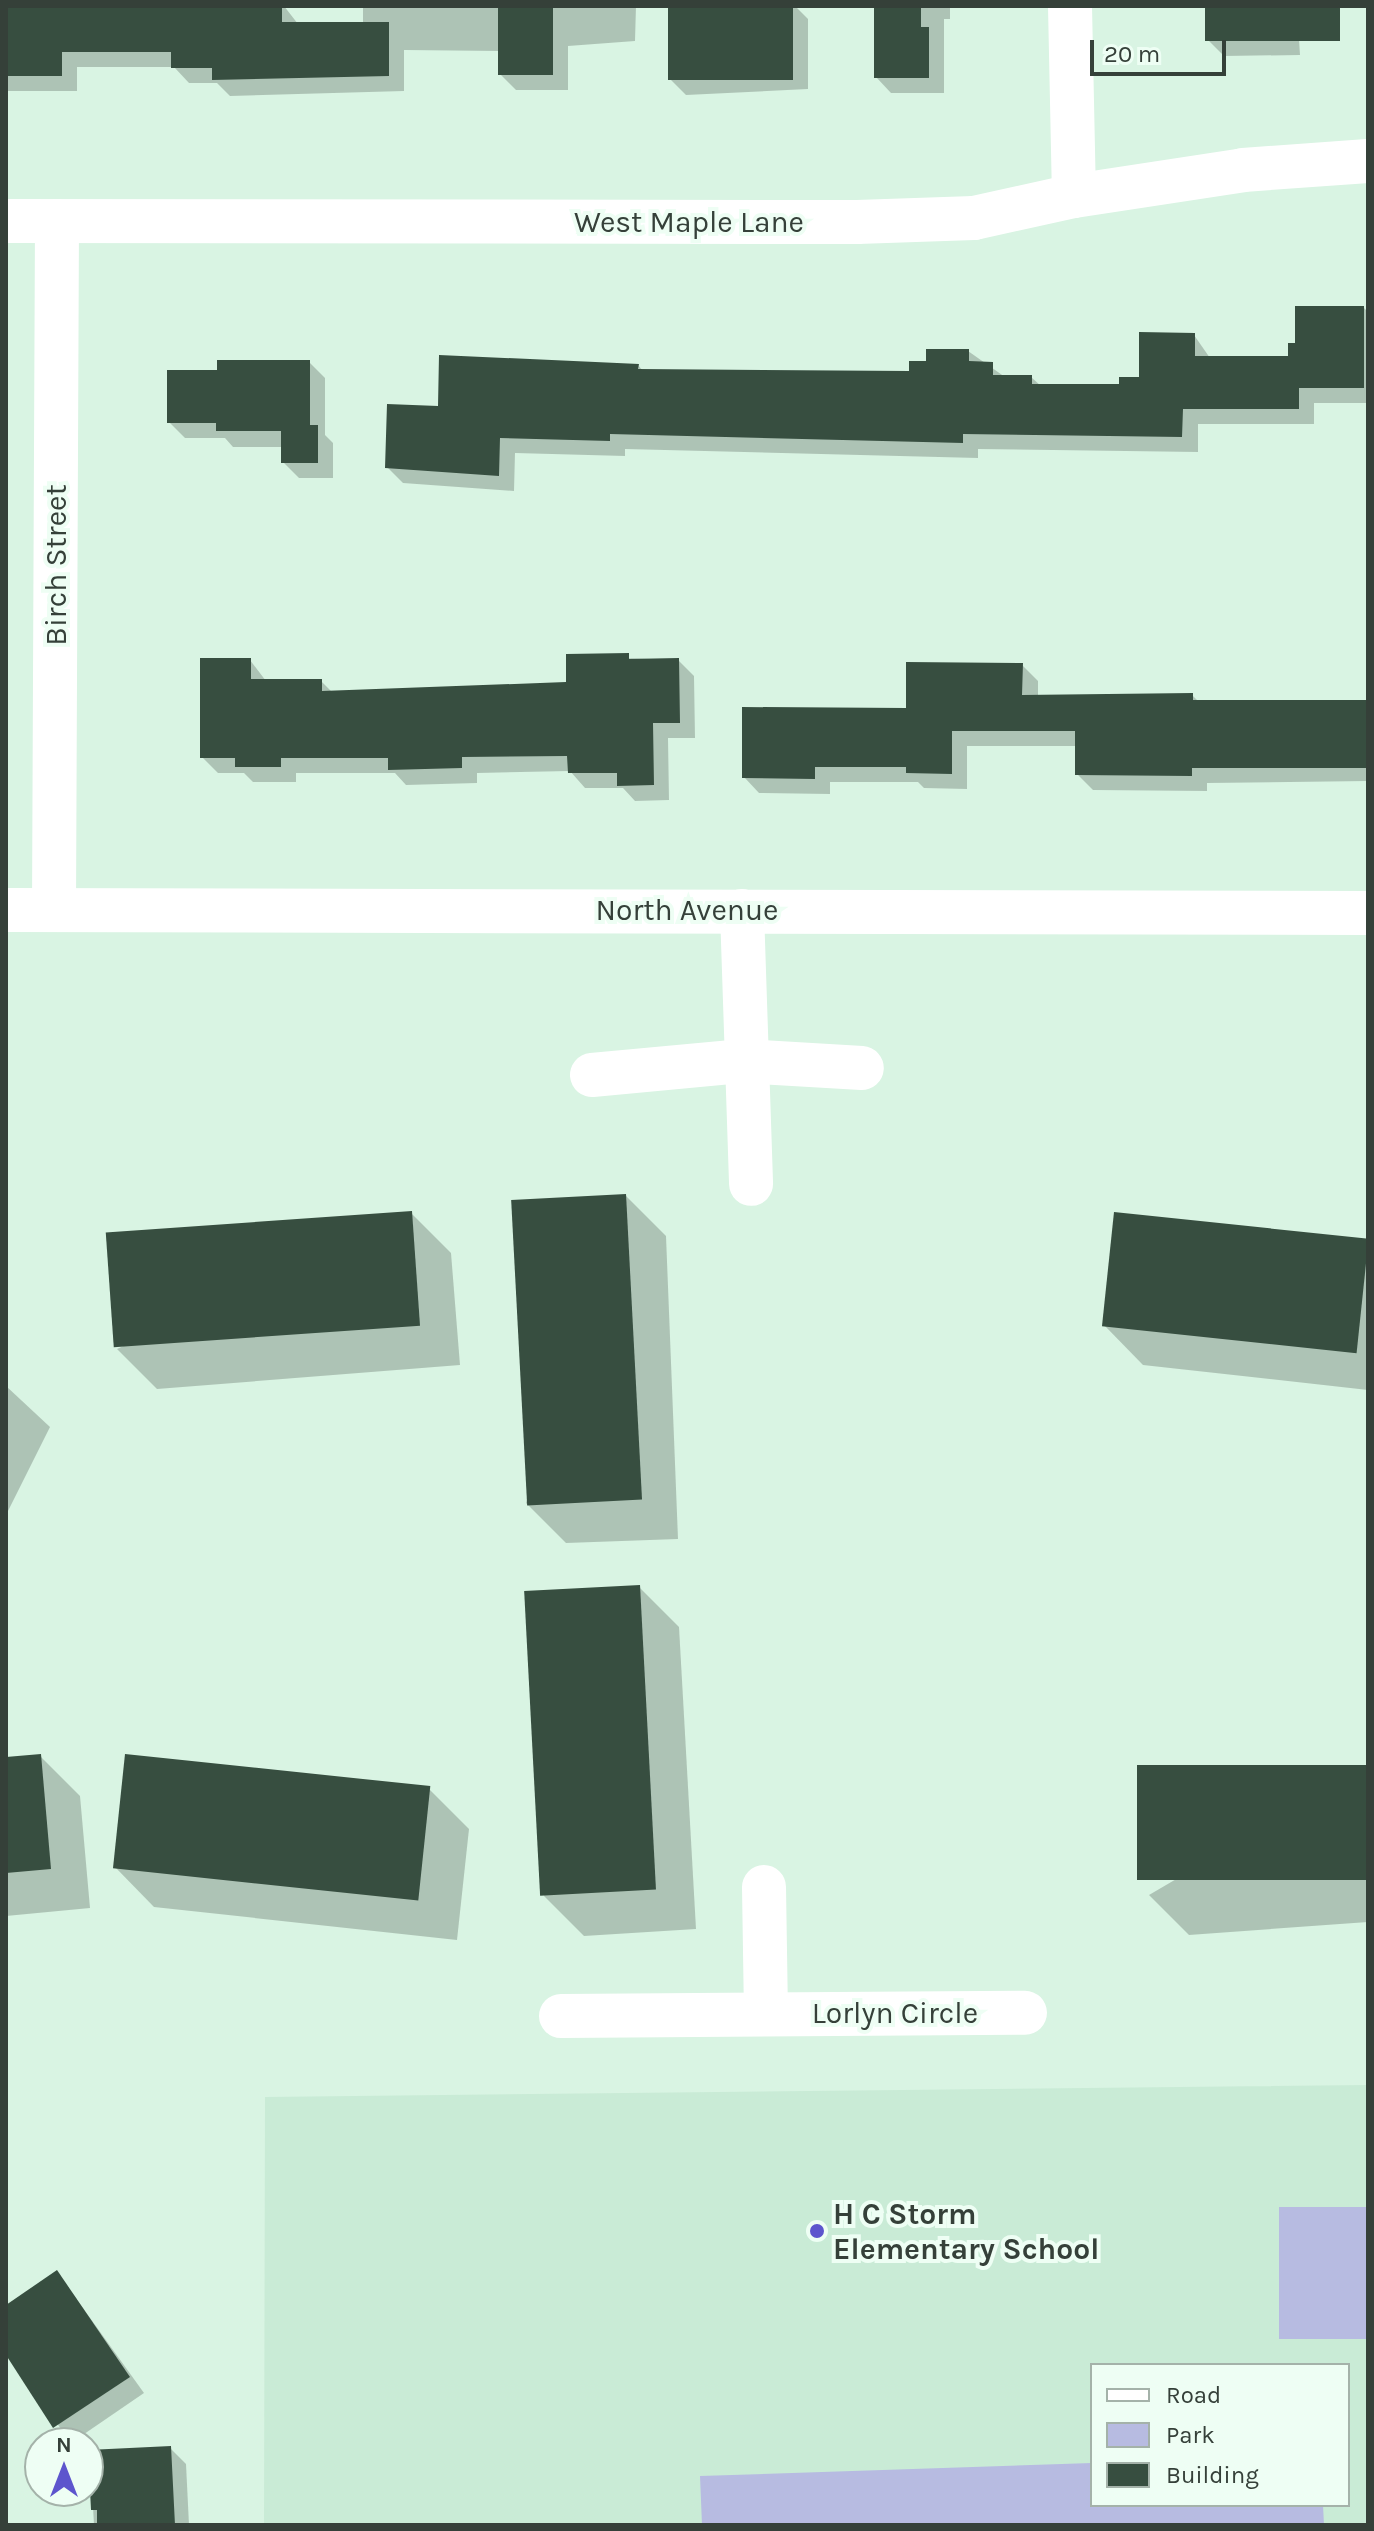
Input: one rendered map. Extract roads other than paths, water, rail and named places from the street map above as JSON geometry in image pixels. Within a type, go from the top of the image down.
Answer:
[{"type":"street","points":[[1070,6],[1074,196]]},
{"type":"street","name":"West Maple Lane","points":[[6,221],[857,222],[974,218],[1074,196],[1257,168],[1368,161]]},
{"type":"street","name":"Birch Street","points":[[54,909],[57,221]]},
{"type":"street","name":"North Avenue","points":[[6,910],[1368,913]]},
{"type":"street","points":[[742,911],[743,1061],[751,1184]]},
{"type":"street","points":[[592,1075],[743,1061],[862,1068]]},
{"type":"street","points":[[764,1887],[766,2013]]},
{"type":"street","name":"Lorlyn Circle","points":[[561,2016],[1025,2013]]},
{"type":"place","name":"H C Storm Elementary School","points":[[817,2231]]}]
